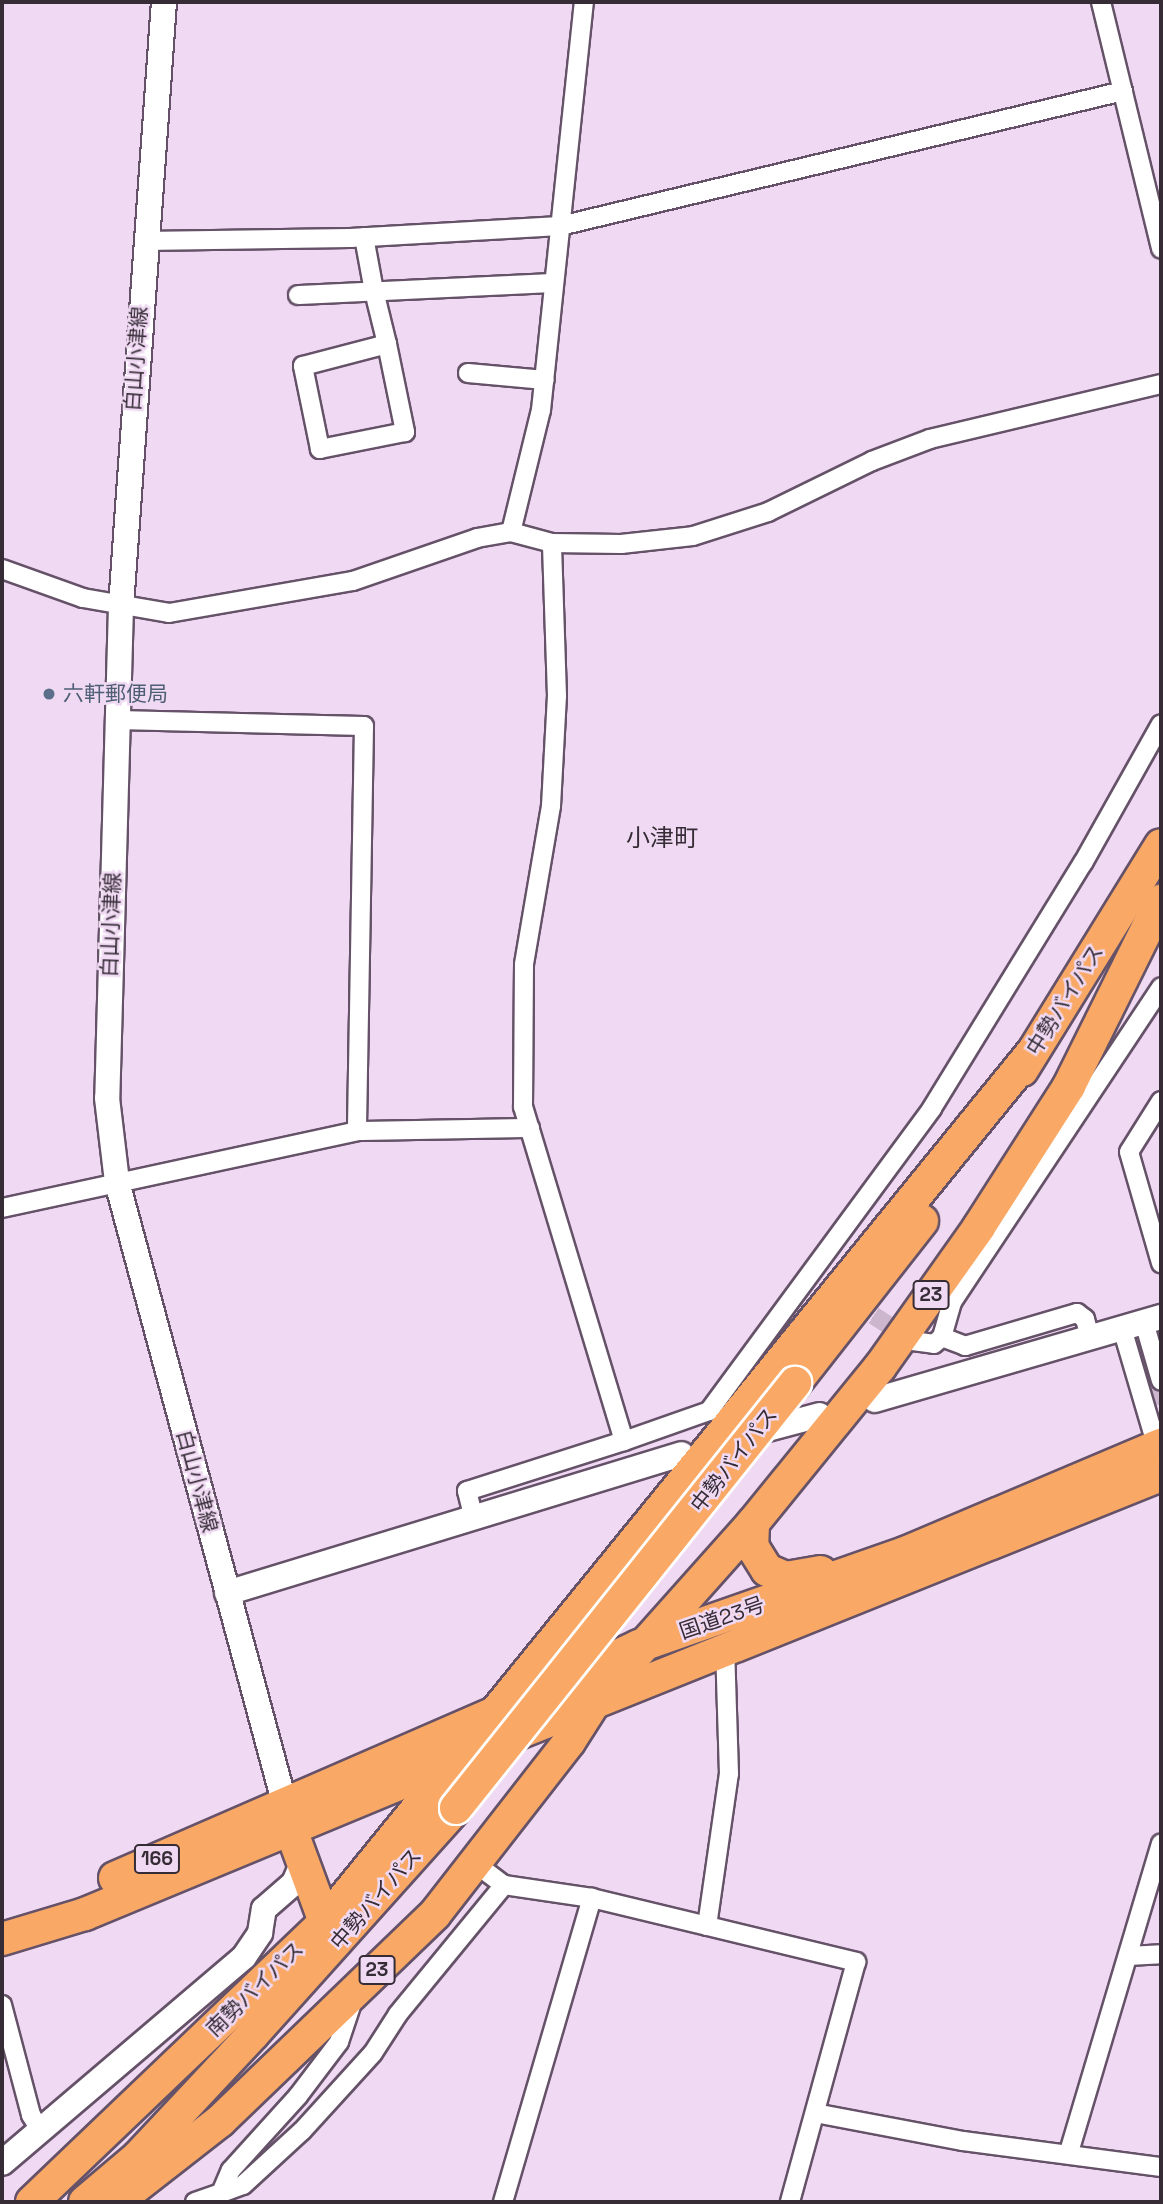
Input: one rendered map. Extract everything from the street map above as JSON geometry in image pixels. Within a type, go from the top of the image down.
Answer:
[{"type":"highway","name":"中勢バイパス","points":[[85,2202],[138,2157],[253,2034],[456,1808],[795,1383],[942,1196],[1161,845]]},
{"type":"highway","name":"23","points":[[116,2202],[220,2121],[435,1914],[569,1742],[597,1698],[639,1646],[753,1523],[880,1367],[979,1227],[1069,1086],[1161,901]]},
{"type":"highway","name":"23","points":[[460,1758],[1032,1053]]},
{"type":"highway","name":"国道23号","points":[[288,1813],[639,1646],[905,1553],[1160,1456]]},
{"type":"highway","name":"国道23号","points":[[288,1813],[460,1758],[597,1698],[725,1647],[1160,1456]]},
{"type":"highway","points":[[753,1523],[756,1557],[767,1570],[786,1578],[905,1553]]},
{"type":"highway","name":"23","points":[[569,1742],[604,1710],[692,1660]]},
{"type":"highway","name":"南勢バイパス","points":[[32,2202],[322,1916],[460,1758]]},
{"type":"highway","points":[[288,1813],[302,1864],[322,1916]]},
{"type":"highway","name":"166","points":[[2,1939],[33,1926],[85,1914],[288,1813]]},
{"type":"highway","name":"中勢バイパス","points":[[57,2202],[253,2034]]},
{"type":"main road","name":"白山小津線","points":[[164,2],[144,241],[121,606],[107,1098],[117,1182],[288,1813]]},
{"type":"main road","points":[[875,1400],[1140,1323]]},
{"type":"main road","points":[[744,1436],[820,1415]]},
{"type":"main road","points":[[227,1593],[681,1454]]},
{"type":"main road","points":[[2,2163],[244,1957],[260,1933],[264,1909],[297,1878],[302,1864]]},
{"type":"main road","points":[[277,1897],[302,1900],[322,1916]]},
{"type":"street","points":[[511,532],[529,468],[545,380],[584,2]]},
{"type":"street","points":[[1101,2],[1161,249]]},
{"type":"street","points":[[144,241],[364,237],[560,226],[1123,91]]},
{"type":"street","points":[[364,237],[374,291],[387,344],[405,432],[320,449],[303,366],[387,344]]},
{"type":"street","points":[[298,295],[554,283]]},
{"type":"street","points":[[468,373],[545,380]]},
{"type":"street","points":[[2,569],[83,598],[169,613],[276,596],[387,572],[477,538],[511,532],[551,543],[621,544],[714,531],[768,512],[912,445],[1161,384]]},
{"type":"street","points":[[551,543],[557,696],[551,806],[524,964],[523,1107],[624,1441]]},
{"type":"street","points":[[117,720],[364,726],[357,1131]]},
{"type":"street","points":[[474,1519],[467,1491],[709,1411],[932,1108],[1083,863],[1161,724]]},
{"type":"street","points":[[913,1341],[934,1343],[942,1337],[952,1303],[1161,987]]},
{"type":"street","points":[[1161,1101],[1129,1152],[1161,1263]]},
{"type":"street","points":[[2,1209],[357,1131],[530,1128]]},
{"type":"street","points":[[810,1277],[830,1288]]},
{"type":"street","points":[[942,1337],[965,1346],[1077,1313],[1085,1319],[1090,1338]]},
{"type":"street","points":[[1140,1323],[1156,1385]]},
{"type":"street","points":[[1140,1323],[1160,1456]]},
{"type":"street","points":[[707,1926],[729,1774],[725,1647]]},
{"type":"street","points":[[1069,2152],[1161,1843]]},
{"type":"street","points":[[475,1864],[504,1885],[592,1898],[856,1962],[790,2202]]},
{"type":"street","points":[[195,2202],[218,2197],[243,2185],[302,2131],[373,2053],[398,2014],[504,1885]]},
{"type":"street","points":[[503,2202],[592,1898]]},
{"type":"street","points":[[1128,1956],[1161,1954]]},
{"type":"street","points":[[218,2197],[231,2170],[290,2106],[339,2042],[356,1990]]},
{"type":"street","points":[[2,2005],[31,2115],[41,2131]]},
{"type":"street","points":[[815,2113],[963,2141],[1069,2152],[1161,2167]]},
{"type":"tunnel","points":[[851,1301],[910,1339]]},
{"type":"tunnel","points":[[1151,1388],[1161,1424]]},
{"type":"place","name":"六軒郵便局","points":[[49,694]]},
{"type":"district","name":"小津町","points":[[662,838]]}]
